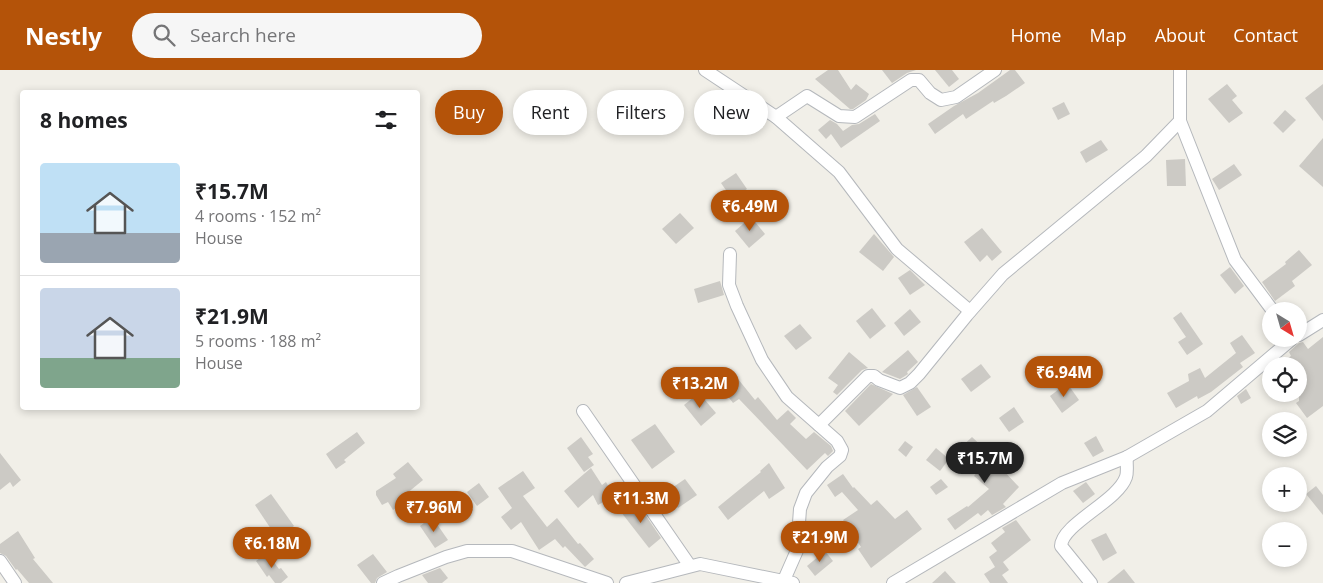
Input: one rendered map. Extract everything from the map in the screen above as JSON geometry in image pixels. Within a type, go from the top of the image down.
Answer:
[{"type":"street","points":[[705,70],[776,117],[839,172],[897,249],[970,311]]},
{"type":"street","points":[[776,117],[807,96],[839,116],[855,118],[911,80],[919,80],[930,93],[941,100],[956,96],[994,70]]},
{"type":"street","points":[[1180,70],[1180,121],[1235,260],[1266,302]]},
{"type":"street","points":[[819,425],[868,376],[874,376],[878,380],[900,388],[910,383],[1003,274],[1146,156],[1180,121]]},
{"type":"street","points":[[626,583],[700,564],[788,582],[802,539],[799,523],[800,509],[806,493],[827,467],[840,456],[842,450],[837,441],[787,397],[762,360],[729,285],[730,254]]},
{"type":"street","points":[[1308,329],[1323,320]]},
{"type":"street","points":[[893,583],[1062,483],[1127,457],[1207,411],[1281,348]]},
{"type":"street","points":[[583,412],[690,566]]},
{"type":"street","points":[[1091,583],[1061,546],[1061,540],[1066,532],[1120,486],[1126,476],[1127,457]]},
{"type":"street","points":[[383,583],[453,555],[467,552],[512,550],[607,583]]},
{"type":"street","points":[[0,561],[15,583]]},
{"type":"building","points":[[828,70],[838,70],[851,90],[856,84],[869,94],[866,100],[850,109],[815,79]]},
{"type":"building","points":[[882,70],[916,70],[907,73],[892,83]]},
{"type":"building","points":[[935,70],[952,70],[959,79],[949,87]]},
{"type":"building","points":[[1010,70],[1015,70],[1025,83],[966,119],[963,114],[935,134],[928,124],[954,106],[978,93]]},
{"type":"building","points":[[1227,84],[1237,96],[1232,100],[1243,113],[1229,123],[1208,99]]},
{"type":"building","points":[[1323,84],[1323,121],[1305,98]]},
{"type":"building","points":[[1064,102],[1070,114],[1058,120],[1052,108]]},
{"type":"building","points":[[1285,110],[1296,120],[1283,133],[1273,123]]},
{"type":"building","points":[[875,114],[880,121],[841,148],[831,134],[826,139],[818,130],[830,120],[843,131]]},
{"type":"building","points":[[1323,138],[1323,187],[1299,166]]},
{"type":"building","points":[[1101,140],[1108,150],[1086,163],[1080,152]]},
{"type":"building","points":[[1185,159],[1186,186],[1167,186],[1166,160]]},
{"type":"building","points":[[1234,164],[1242,175],[1219,190],[1212,179]]},
{"type":"building","points":[[736,173],[747,189],[732,199],[721,183]]},
{"type":"building","points":[[680,213],[694,228],[676,244],[662,229]]},
{"type":"building","points":[[751,217],[765,234],[749,248],[735,231]]},
{"type":"building","points":[[982,228],[1002,252],[992,261],[987,255],[980,262],[964,242]]},
{"type":"building","points":[[874,234],[894,257],[883,271],[859,252]]},
{"type":"building","points":[[1299,250],[1312,265],[1292,281],[1295,286],[1275,301],[1262,282],[1286,264],[1285,262]]},
{"type":"building","points":[[1230,267],[1244,286],[1235,294],[1220,275]]},
{"type":"building","points":[[910,270],[925,285],[910,295],[898,278]]},
{"type":"building","points":[[720,281],[724,295],[698,303],[694,289]]},
{"type":"building","points":[[872,308],[886,326],[870,339],[856,321]]},
{"type":"building","points":[[910,309],[921,322],[904,336],[894,323]]},
{"type":"building","points":[[1181,312],[1203,344],[1187,355],[1178,342],[1186,337],[1173,318]]},
{"type":"building","points":[[800,324],[812,338],[796,350],[784,336]]},
{"type":"building","points":[[1242,335],[1255,353],[1240,363],[1243,367],[1211,392],[1198,399],[1197,396],[1176,408],[1167,393],[1189,381],[1188,374],[1200,368],[1205,378],[1236,353],[1230,343]]},
{"type":"building","points":[[1323,337],[1323,406],[1307,418],[1307,412],[1303,412],[1296,403],[1307,402],[1307,357],[1290,357],[1291,356],[1289,352],[1293,348],[1308,349]]},
{"type":"building","points":[[908,350],[918,362],[907,372],[908,374],[900,379],[882,372]]},
{"type":"building","points":[[849,352],[868,368],[862,370],[837,395],[833,392],[838,385],[828,378]]},
{"type":"building","points":[[981,364],[991,377],[971,392],[961,379]]},
{"type":"building","points":[[738,379],[755,400],[758,397],[777,420],[788,410],[796,418],[790,424],[806,439],[814,432],[831,446],[833,451],[828,456],[825,453],[807,470],[739,399],[733,403],[723,390]]},
{"type":"building","points":[[1067,383],[1079,400],[1062,413],[1050,396]]},
{"type":"building","points":[[871,384],[893,394],[859,426],[845,411]]},
{"type":"building","points":[[917,387],[931,407],[917,416],[903,395]]},
{"type":"building","points":[[1246,389],[1251,398],[1241,404],[1237,396]]},
{"type":"building","points":[[699,393],[716,413],[701,426],[684,405]]},
{"type":"building","points":[[1014,407],[1024,422],[1009,432],[999,418]]},
{"type":"building","points":[[655,424],[675,452],[652,469],[631,440]]},
{"type":"building","points":[[357,432],[365,443],[336,469],[326,454]]},
{"type":"building","points":[[1096,436],[1104,451],[1093,457],[1084,443]]},
{"type":"building","points":[[581,437],[593,454],[588,457],[594,465],[584,472],[567,448]]},
{"type":"building","points":[[972,437],[1004,467],[1002,469],[1019,487],[1003,504],[1006,507],[992,515],[988,510],[981,516],[978,513],[955,530],[947,519],[968,507],[989,489],[974,476],[977,472],[957,451]]},
{"type":"building","points":[[905,441],[913,447],[906,457],[898,450]]},
{"type":"building","points":[[936,448],[949,459],[940,471],[926,460]]},
{"type":"building","points":[[0,453],[21,480],[13,487],[10,482],[0,490]]},
{"type":"building","points":[[408,462],[423,480],[400,499],[403,504],[393,510],[388,502],[382,505],[376,495],[376,491],[396,478],[393,474]]},
{"type":"building","points":[[769,463],[785,488],[769,499],[764,491],[728,520],[718,507],[761,472]]},
{"type":"building","points":[[591,468],[602,485],[606,482],[614,496],[598,505],[593,495],[578,508],[564,491]]},
{"type":"building","points":[[523,471],[535,488],[523,496],[547,527],[557,518],[578,544],[580,543],[594,559],[585,567],[565,546],[563,548],[555,539],[539,550],[521,522],[511,530],[501,517],[512,508],[498,488]]},
{"type":"building","points":[[843,474],[853,488],[871,505],[877,500],[895,519],[907,510],[922,529],[871,568],[858,549],[861,547],[843,520],[858,510],[842,492],[835,497],[827,485]]},
{"type":"building","points":[[685,479],[697,495],[678,508],[666,492]]},
{"type":"building","points":[[941,479],[948,487],[936,495],[930,487]]},
{"type":"building","points":[[1086,482],[1095,494],[1083,503],[1073,491]]},
{"type":"building","points":[[479,483],[489,497],[477,506],[467,492]]},
{"type":"building","points":[[1316,486],[1323,495],[1323,515],[1307,495]]},
{"type":"building","points":[[271,494],[294,526],[277,538],[255,505]]},
{"type":"building","points":[[636,501],[661,538],[649,548],[621,512]]},
{"type":"building","points":[[432,517],[448,540],[435,548],[420,526]]},
{"type":"building","points":[[1016,520],[1031,540],[1003,562],[1009,570],[1002,575],[1008,583],[990,583],[984,574],[995,567],[989,557],[997,551],[991,543],[1005,532],[1002,528]]},
{"type":"building","points":[[18,531],[35,558],[33,559],[53,583],[29,583],[6,556],[0,553],[0,544]]},
{"type":"building","points":[[1106,533],[1117,553],[1103,561],[1091,540]]},
{"type":"building","points":[[825,551],[833,561],[815,576],[807,566]]},
{"type":"building","points":[[267,553],[279,569],[281,568],[288,577],[281,583],[275,583],[269,575],[267,577],[256,561]]},
{"type":"building","points":[[373,554],[387,572],[377,578],[375,583],[371,583],[357,565]]},
{"type":"building","points":[[440,568],[448,578],[442,583],[428,583],[422,575]]},
{"type":"building","points":[[1124,569],[1135,583],[1107,583]]},
{"type":"building","points":[[945,571],[956,583],[932,583]]}]
